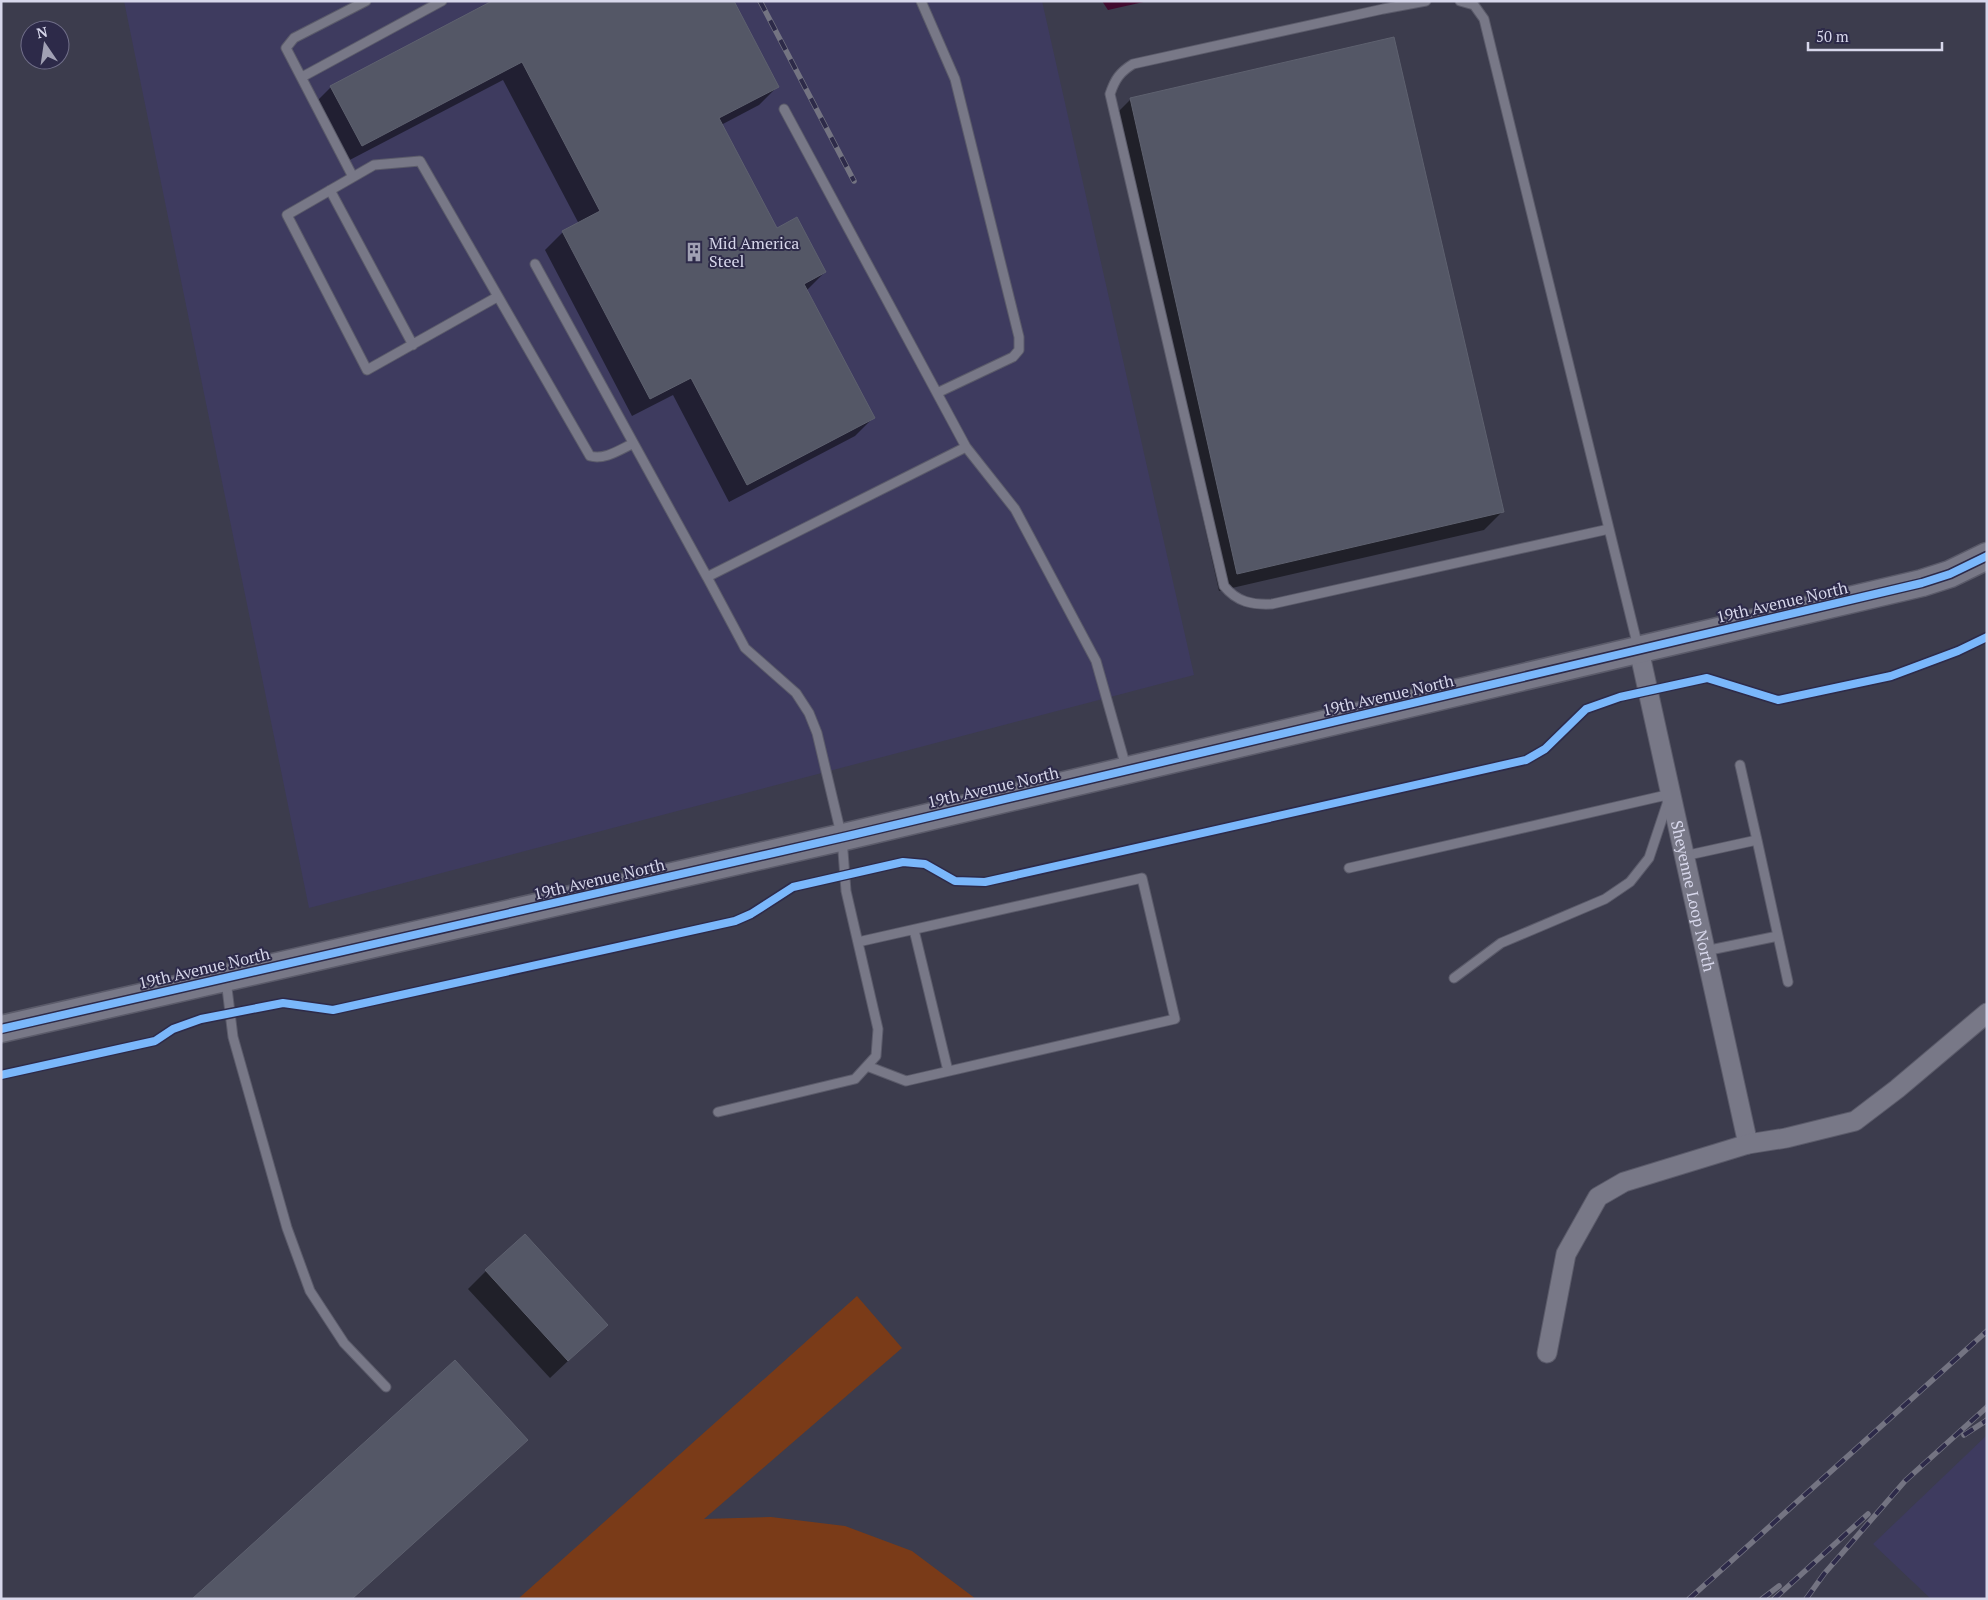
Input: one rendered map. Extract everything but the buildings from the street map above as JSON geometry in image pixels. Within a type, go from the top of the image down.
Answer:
[{"type":"street","name":"19th Avenue North","points":[[1,1029],[842,838],[1922,583],[1950,574],[1987,556]]},
{"type":"street","name":"Sheyenne Loop North","points":[[1639,650],[1748,1144]]},
{"type":"street","points":[[1547,1353],[1566,1254],[1598,1197],[1624,1182],[1748,1144],[1786,1138],[1855,1121],[1897,1089],[1987,1013]]},
{"type":"lane","points":[[353,177],[286,48],[294,38],[366,1]]},
{"type":"lane","points":[[302,77],[442,1]]},
{"type":"lane","points":[[920,1],[955,79],[1020,337],[1019,350],[1013,357],[936,393]]},
{"type":"lane","points":[[1426,1],[1133,64],[1121,72],[1115,80],[1110,94],[1224,586],[1232,596],[1252,604],[1272,604],[1609,529]]},
{"type":"lane","points":[[1460,1],[1474,6],[1484,19],[1639,650]]},
{"type":"lane","points":[[784,110],[966,447],[1015,509],[1096,661],[1114,718],[1127,770]]},
{"type":"lane","points":[[498,297],[367,370],[287,216],[374,165],[420,160],[590,456],[597,458],[632,444]]},
{"type":"lane","points":[[330,190],[412,345]]},
{"type":"lane","points":[[535,264],[745,648],[796,693],[809,712],[817,733],[842,838],[846,890],[878,1029],[876,1056],[855,1080],[718,1112]]},
{"type":"lane","points":[[707,577],[966,447]]},
{"type":"lane","points":[[1740,765],[1788,982]]},
{"type":"lane","points":[[1349,868],[1670,794]]},
{"type":"lane","points":[[1454,978],[1501,943],[1605,899],[1630,882],[1650,858],[1670,794]]},
{"type":"lane","points":[[1684,856],[1757,840]]},
{"type":"lane","points":[[858,942],[1142,878],[1175,1019],[906,1081],[867,1066]]},
{"type":"lane","points":[[914,930],[948,1071]]},
{"type":"lane","points":[[1705,951],[1778,936]]},
{"type":"lane","points":[[226,978],[233,1037],[287,1228],[310,1291],[344,1342],[386,1387]]},
{"type":"shaded area","points":[[124,1],[1042,1],[1194,675],[309,908]]},
{"type":"shaded area","points":[[1102,1],[1148,1],[1108,10]]},
{"type":"shaded area","points":[[857,1296],[902,1348],[704,1519],[771,1517],[845,1526],[912,1551],[976,1599],[518,1599]]},
{"type":"shaded area","points":[[1987,1435],[1987,1599],[1931,1599],[1873,1544]]},
{"type":"railway","points":[[760,1],[854,181]]},
{"type":"railway","points":[[1689,1599],[1987,1331]]},
{"type":"railway","points":[[1806,1599],[1824,1574],[1905,1481],[1987,1407]]},
{"type":"railway","points":[[1964,1435],[1987,1420]]},
{"type":"railway","points":[[1774,1599],[1868,1514]]},
{"type":"railway","points":[[1762,1599],[1779,1586]]},
{"type":"cycle path","points":[[1,1029],[848,836],[1922,583],[1950,574],[1987,556]]},
{"type":"cycle path","points":[[1,1075],[155,1041],[173,1029],[201,1019],[283,1003],[333,1010],[735,921],[751,914],[793,887],[903,862],[925,864],[955,881],[985,882],[1526,760],[1545,749],[1586,709],[1620,697],[1707,678],[1778,700],[1891,676],[1958,651],[1987,637]]},
{"type":"place","name":"Mid America Steel","points":[[694,252]]}]
